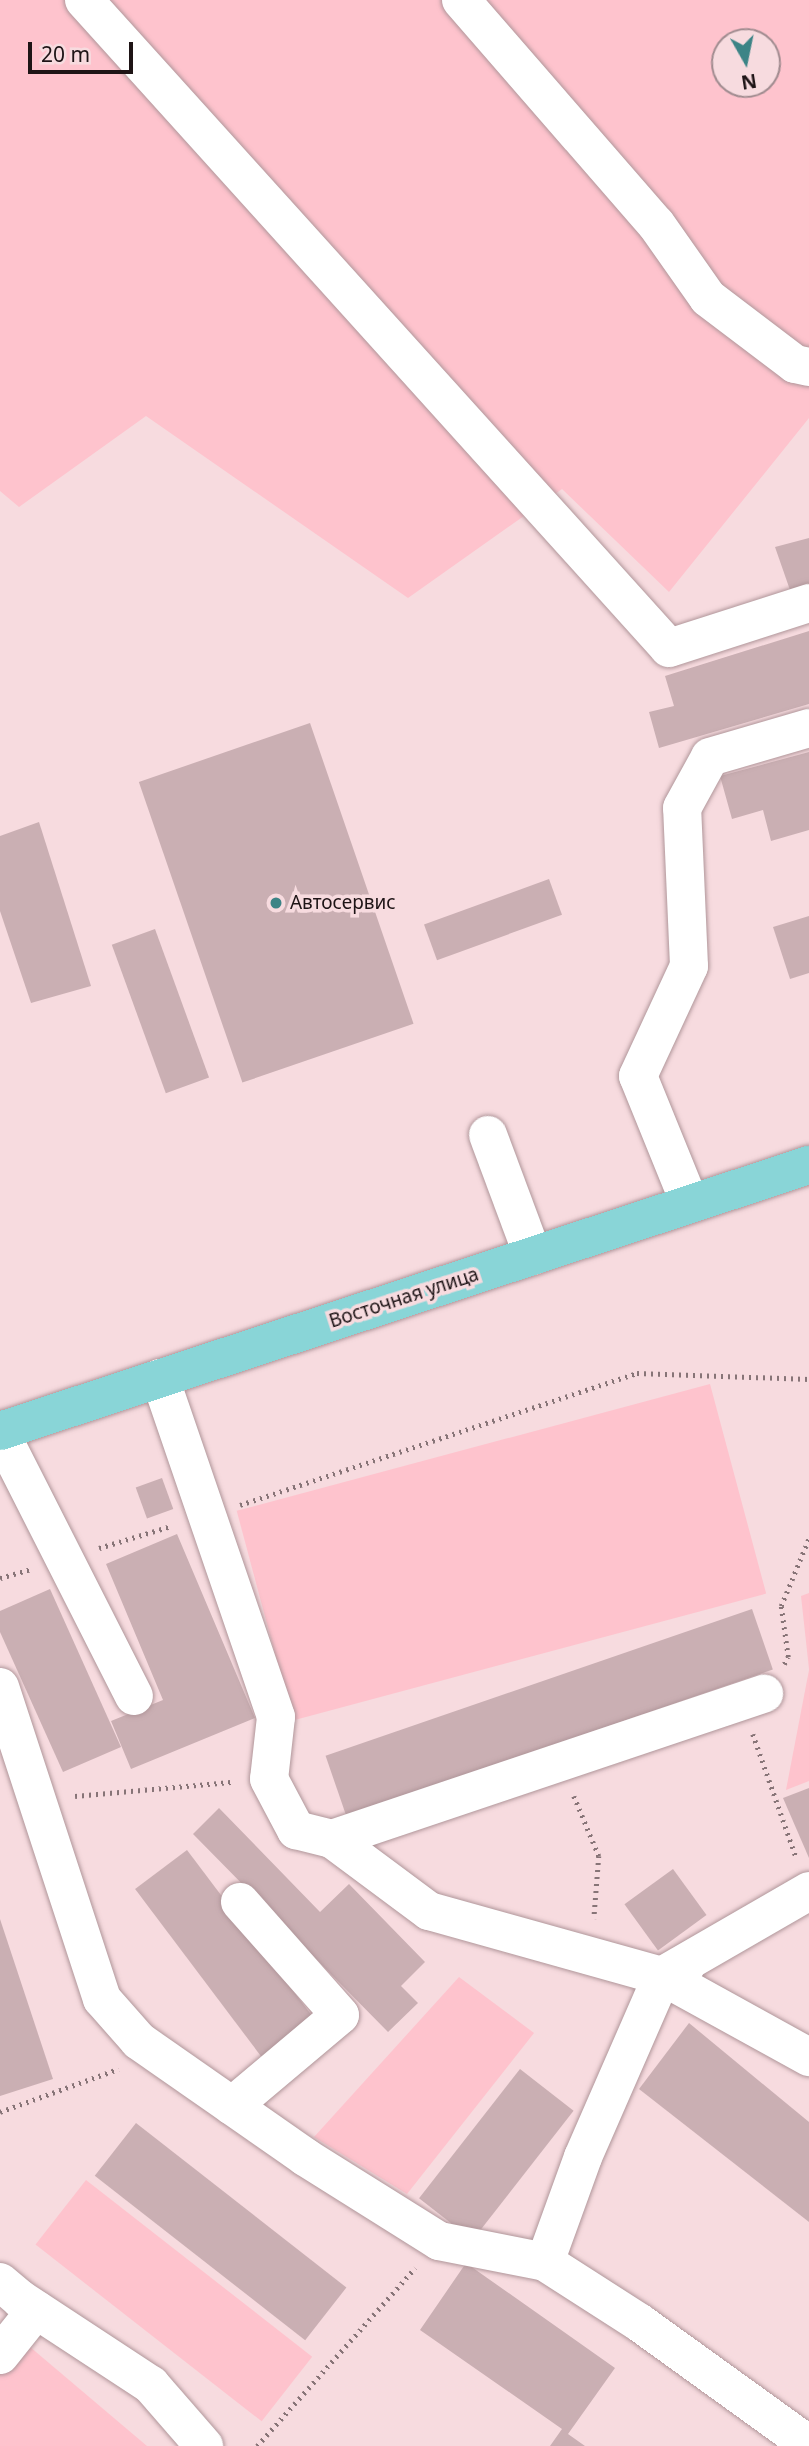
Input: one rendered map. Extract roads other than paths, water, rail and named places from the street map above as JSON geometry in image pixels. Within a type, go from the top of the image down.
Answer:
[{"type":"main road","name":"Восточная улица","points":[[0,1432],[809,1165]]},
{"type":"lane","points":[[84,0],[669,648],[809,603]]},
{"type":"lane","points":[[461,0],[656,224],[708,298],[795,364],[809,368]]},
{"type":"lane","points":[[690,1204],[638,1076],[689,966],[682,808],[710,757],[809,728]]},
{"type":"lane","points":[[488,1135],[533,1256]]},
{"type":"lane","points":[[160,1378],[276,1717],[269,1779],[296,1830],[332,1839],[429,1911],[662,1976],[809,2057]]},
{"type":"lane","points":[[0,1432],[134,1696]]},
{"type":"lane","points":[[0,1687],[102,1999],[139,2041],[305,2157],[439,2241],[545,2262],[640,2323],[805,2441]]},
{"type":"lane","points":[[332,1839],[753,1698]]},
{"type":"lane","points":[[545,2262],[583,2157],[662,1976],[805,1875]]},
{"type":"lane","points":[[232,2106],[340,2015],[240,1902]]},
{"type":"lane","points":[[662,1976],[809,1917]]},
{"type":"lane","points":[[0,2282],[36,2311],[151,2385],[204,2446]]},
{"type":"lane","points":[[0,2355],[36,2311]]},
{"type":"place","name":"Автосервис","points":[[276,903]]}]
